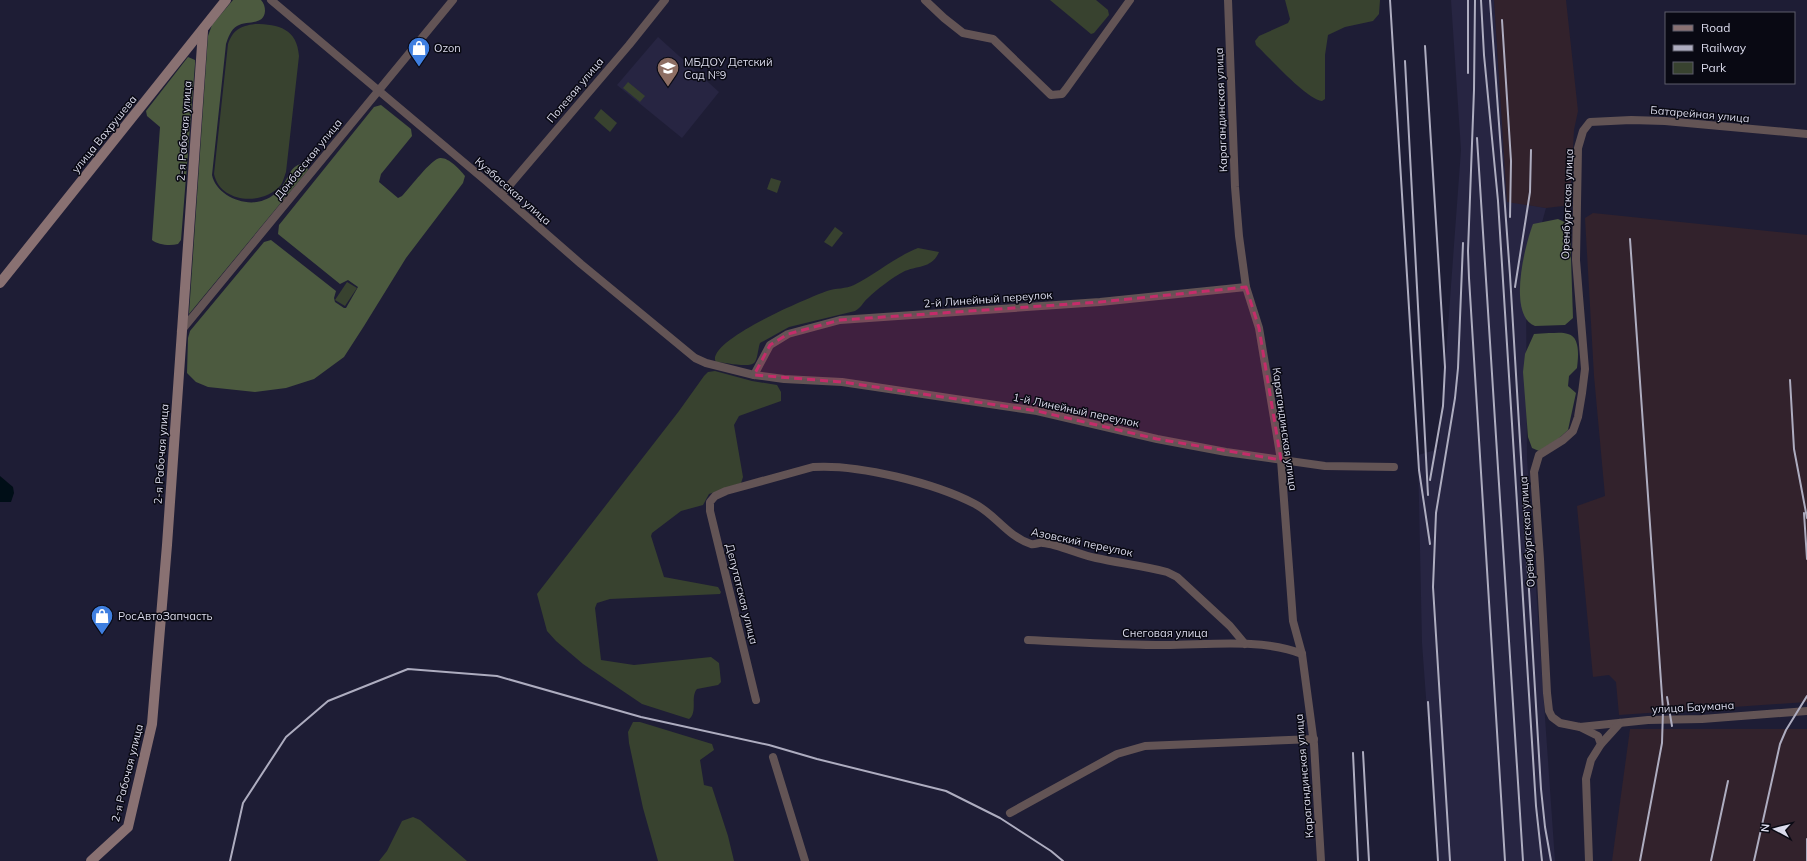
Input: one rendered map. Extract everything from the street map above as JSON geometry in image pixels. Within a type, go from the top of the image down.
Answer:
[{"type":"main road","name":"улица Вахрушева","points":[[0,283],[124,126],[204,30],[226,0]]},
{"type":"main road","name":"2-я Рабочая улица","points":[[91,861],[128,827],[152,724],[167,545],[181,332],[204,30]]},
{"type":"street","name":"Кузбасская улица","points":[[271,0],[502,194],[569,254],[682,348],[695,358],[754,375]]},
{"type":"street","name":"Донбасская улица","points":[[181,332],[453,0]]},
{"type":"street","name":"Полевая улица","points":[[502,194],[629,45],[665,0]]},
{"type":"street","points":[[926,0],[944,18],[963,33],[993,39],[1051,95],[1062,94],[1130,0]]},
{"type":"street","name":"Карагандинская улица","points":[[1228,0],[1235,187],[1246,287],[1259,328],[1281,460],[1293,621],[1302,654],[1314,739],[1321,861]]},
{"type":"street","name":"Батарейная улица","points":[[1590,122],[1631,120],[1665,121],[1807,134]]},
{"type":"street","name":"Оренбургская улица","points":[[1580,726],[1560,723],[1552,717],[1549,711],[1534,472],[1539,455],[1563,440],[1573,431],[1578,417],[1582,393],[1585,369],[1576,260],[1578,148],[1583,131],[1590,122]]},
{"type":"street","name":"2-й Линейный переулок","points":[[754,375],[770,345],[788,334],[840,320],[1100,302],[1246,287]]},
{"type":"street","name":"1-й Линейный переулок","points":[[754,375],[784,379],[842,382],[1037,411],[1157,439],[1226,452],[1281,460],[1344,467],[1394,467]]},
{"type":"street","name":"Азовский переулок","points":[[715,496],[813,467],[828,466],[907,480],[945,490],[976,504],[1016,537],[1033,544],[1043,543],[1095,558],[1167,572],[1177,577],[1230,626],[1245,644]]},
{"type":"street","name":"Депутатская улица","points":[[715,496],[710,502],[710,511],[756,700]]},
{"type":"street","name":"Снеговая улица","points":[[1028,640],[1123,644],[1245,644],[1290,649],[1302,654]]},
{"type":"street","name":"улица Баумана","points":[[1580,726],[1807,711]]},
{"type":"street","points":[[1589,861],[1586,778],[1592,760],[1601,744],[1620,723]]},
{"type":"street","points":[[1580,726],[1598,736],[1601,744]]},
{"type":"street","points":[[1010,813],[1117,754],[1145,746],[1314,739]]},
{"type":"street","points":[[773,757],[805,861]]},
{"type":"highlighted area","points":[[1246,287],[1259,328],[1281,460],[1157,439],[1037,411],[842,382],[754,375],[770,345],[788,334],[840,320],[1100,302]]},
{"type":"shaded area","points":[[1451,0],[1494,0],[1507,201],[1546,208],[1526,281],[1527,459],[1555,861],[1438,861],[1422,643],[1418,455],[1439,449],[1461,150]]},
{"type":"shaded area","points":[[1494,0],[1566,0],[1578,111],[1574,130],[1571,184],[1572,205],[1546,208],[1507,202]]},
{"type":"shaded area","name":"МБДОУ Детский Сад №9","points":[[658,37],[719,92],[682,138],[617,85]]},
{"type":"shaded area","points":[[1593,213],[1807,235],[1807,702],[1619,715],[1616,682],[1609,675],[1593,677],[1577,506],[1605,496],[1594,376],[1585,218]]},
{"type":"shaded area","points":[[0,476],[13,487],[14,493],[11,502],[0,502]]},
{"type":"shaded area","points":[[1630,729],[1807,729],[1807,861],[1612,861]]},
{"type":"green space","points":[[233,0],[261,0],[265,11],[262,19],[235,27],[226,44],[212,175],[215,182],[225,194],[232,198],[240,201],[256,202],[267,199],[277,192],[297,165],[306,164],[308,170],[189,314],[208,36],[212,25]]},
{"type":"green space","points":[[1050,0],[1096,0],[1108,10],[1109,15],[1094,33],[1091,34]]},
{"type":"green space","points":[[1285,0],[1380,0],[1379,14],[1373,21],[1345,27],[1328,35],[1325,55],[1325,99],[1322,101],[1315,99],[1298,86],[1256,45],[1255,41],[1259,36],[1288,23],[1290,19]]},
{"type":"green space","points":[[255,24],[272,25],[291,34],[298,47],[299,56],[286,172],[283,182],[272,192],[263,197],[253,199],[233,196],[224,191],[218,184],[214,174],[228,44],[235,32],[245,26]]},
{"type":"green space","points":[[188,57],[195,60],[195,64],[181,240],[178,244],[164,245],[152,240],[160,127],[147,116],[146,111]]},
{"type":"green space","points":[[628,82],[645,96],[640,102],[623,88]]},
{"type":"green space","points":[[381,105],[411,129],[412,136],[381,174],[379,182],[398,198],[402,196],[431,163],[443,158],[454,164],[465,176],[463,183],[406,258],[344,357],[314,379],[286,388],[255,392],[208,387],[196,382],[187,373],[188,338],[190,331],[264,242],[271,240],[336,291],[334,298],[335,302],[346,308],[358,287],[348,280],[340,284],[278,234],[279,225],[374,107]]},
{"type":"green space","points":[[601,109],[617,123],[610,132],[594,118]]},
{"type":"green space","points":[[771,178],[781,181],[777,193],[767,189]]},
{"type":"green space","points":[[1558,219],[1569,224],[1570,228],[1573,318],[1565,325],[1535,326],[1527,319],[1522,308],[1520,294],[1520,279],[1526,247],[1533,224]]},
{"type":"green space","points":[[835,227],[843,233],[832,247],[824,242]]},
{"type":"green space","points":[[918,248],[939,252],[928,264],[903,272],[890,280],[871,295],[860,308],[855,311],[789,327],[760,343],[756,360],[752,364],[743,365],[716,362],[715,360],[718,351],[744,330],[782,310],[817,295],[830,290],[854,285],[901,256]]},
{"type":"green space","points":[[347,282],[357,288],[345,306],[335,300]]},
{"type":"green space","points":[[1566,333],[1575,339],[1578,349],[1577,368],[1569,376],[1568,386],[1576,393],[1568,430],[1558,439],[1539,451],[1532,448],[1528,437],[1523,372],[1525,354],[1534,334]]},
{"type":"green space","points":[[715,371],[752,381],[777,385],[781,392],[781,401],[739,416],[734,425],[743,477],[741,483],[709,494],[703,505],[681,511],[652,533],[651,536],[664,577],[718,587],[721,592],[720,594],[610,599],[597,603],[595,608],[601,660],[634,665],[711,657],[719,663],[721,682],[718,685],[697,689],[694,696],[694,709],[692,716],[689,719],[642,704],[583,664],[556,641],[547,631],[537,594],[679,411],[704,376],[708,372]]},
{"type":"green space","points":[[633,722],[640,722],[712,744],[714,750],[700,760],[704,785],[712,787],[728,836],[734,861],[658,861],[643,808],[629,743],[628,732]]},
{"type":"green space","points":[[413,817],[420,820],[467,861],[379,861],[387,851],[402,821]]},
{"type":"railway","points":[[1390,0],[1419,470],[1430,544]]},
{"type":"railway","points":[[1468,0],[1468,73]]},
{"type":"railway","points":[[1475,0],[1474,90],[1468,251],[1505,861]]},
{"type":"railway","points":[[1481,0],[1484,55],[1498,201],[1536,806],[1542,861]]},
{"type":"railway","points":[[1490,0],[1510,275],[1541,789],[1545,827],[1551,861]]},
{"type":"railway","points":[[1502,20],[1511,161],[1510,217]]},
{"type":"railway","points":[[1425,46],[1445,367],[1443,406],[1430,480]]},
{"type":"railway","points":[[1405,61],[1428,495]]},
{"type":"railway","points":[[1477,138],[1523,861]]},
{"type":"railway","points":[[1515,287],[1530,192],[1531,150]]},
{"type":"railway","points":[[1630,239],[1663,710],[1662,743],[1640,861]]},
{"type":"railway","points":[[1450,861],[1433,587],[1436,513],[1455,398],[1458,368],[1463,243]]},
{"type":"railway","points":[[1790,380],[1794,449],[1807,518]]},
{"type":"railway","points":[[1804,513],[1807,559]]},
{"type":"railway","points":[[230,861],[243,803],[286,737],[328,701],[408,669],[497,676],[641,717],[769,745],[817,759],[946,791],[1000,818],[1051,851],[1063,861]]},
{"type":"railway","points":[[1754,861],[1780,744],[1786,730],[1807,696]]},
{"type":"railway","points":[[1667,697],[1672,726]]},
{"type":"railway","points":[[1428,702],[1438,861]]},
{"type":"railway","points":[[1363,752],[1369,861]]},
{"type":"railway","points":[[1353,753],[1358,861]]},
{"type":"railway","points":[[1711,861],[1728,781]]},
{"type":"railway","points":[[1807,839],[1807,861]]},
{"type":"place","name":"Ozon","points":[[419,68]]},
{"type":"place","name":"МБДОУ Детский Сад №9","points":[[668,88]]},
{"type":"place","name":"РосАвтоЗапчасть","points":[[102,636]]}]
